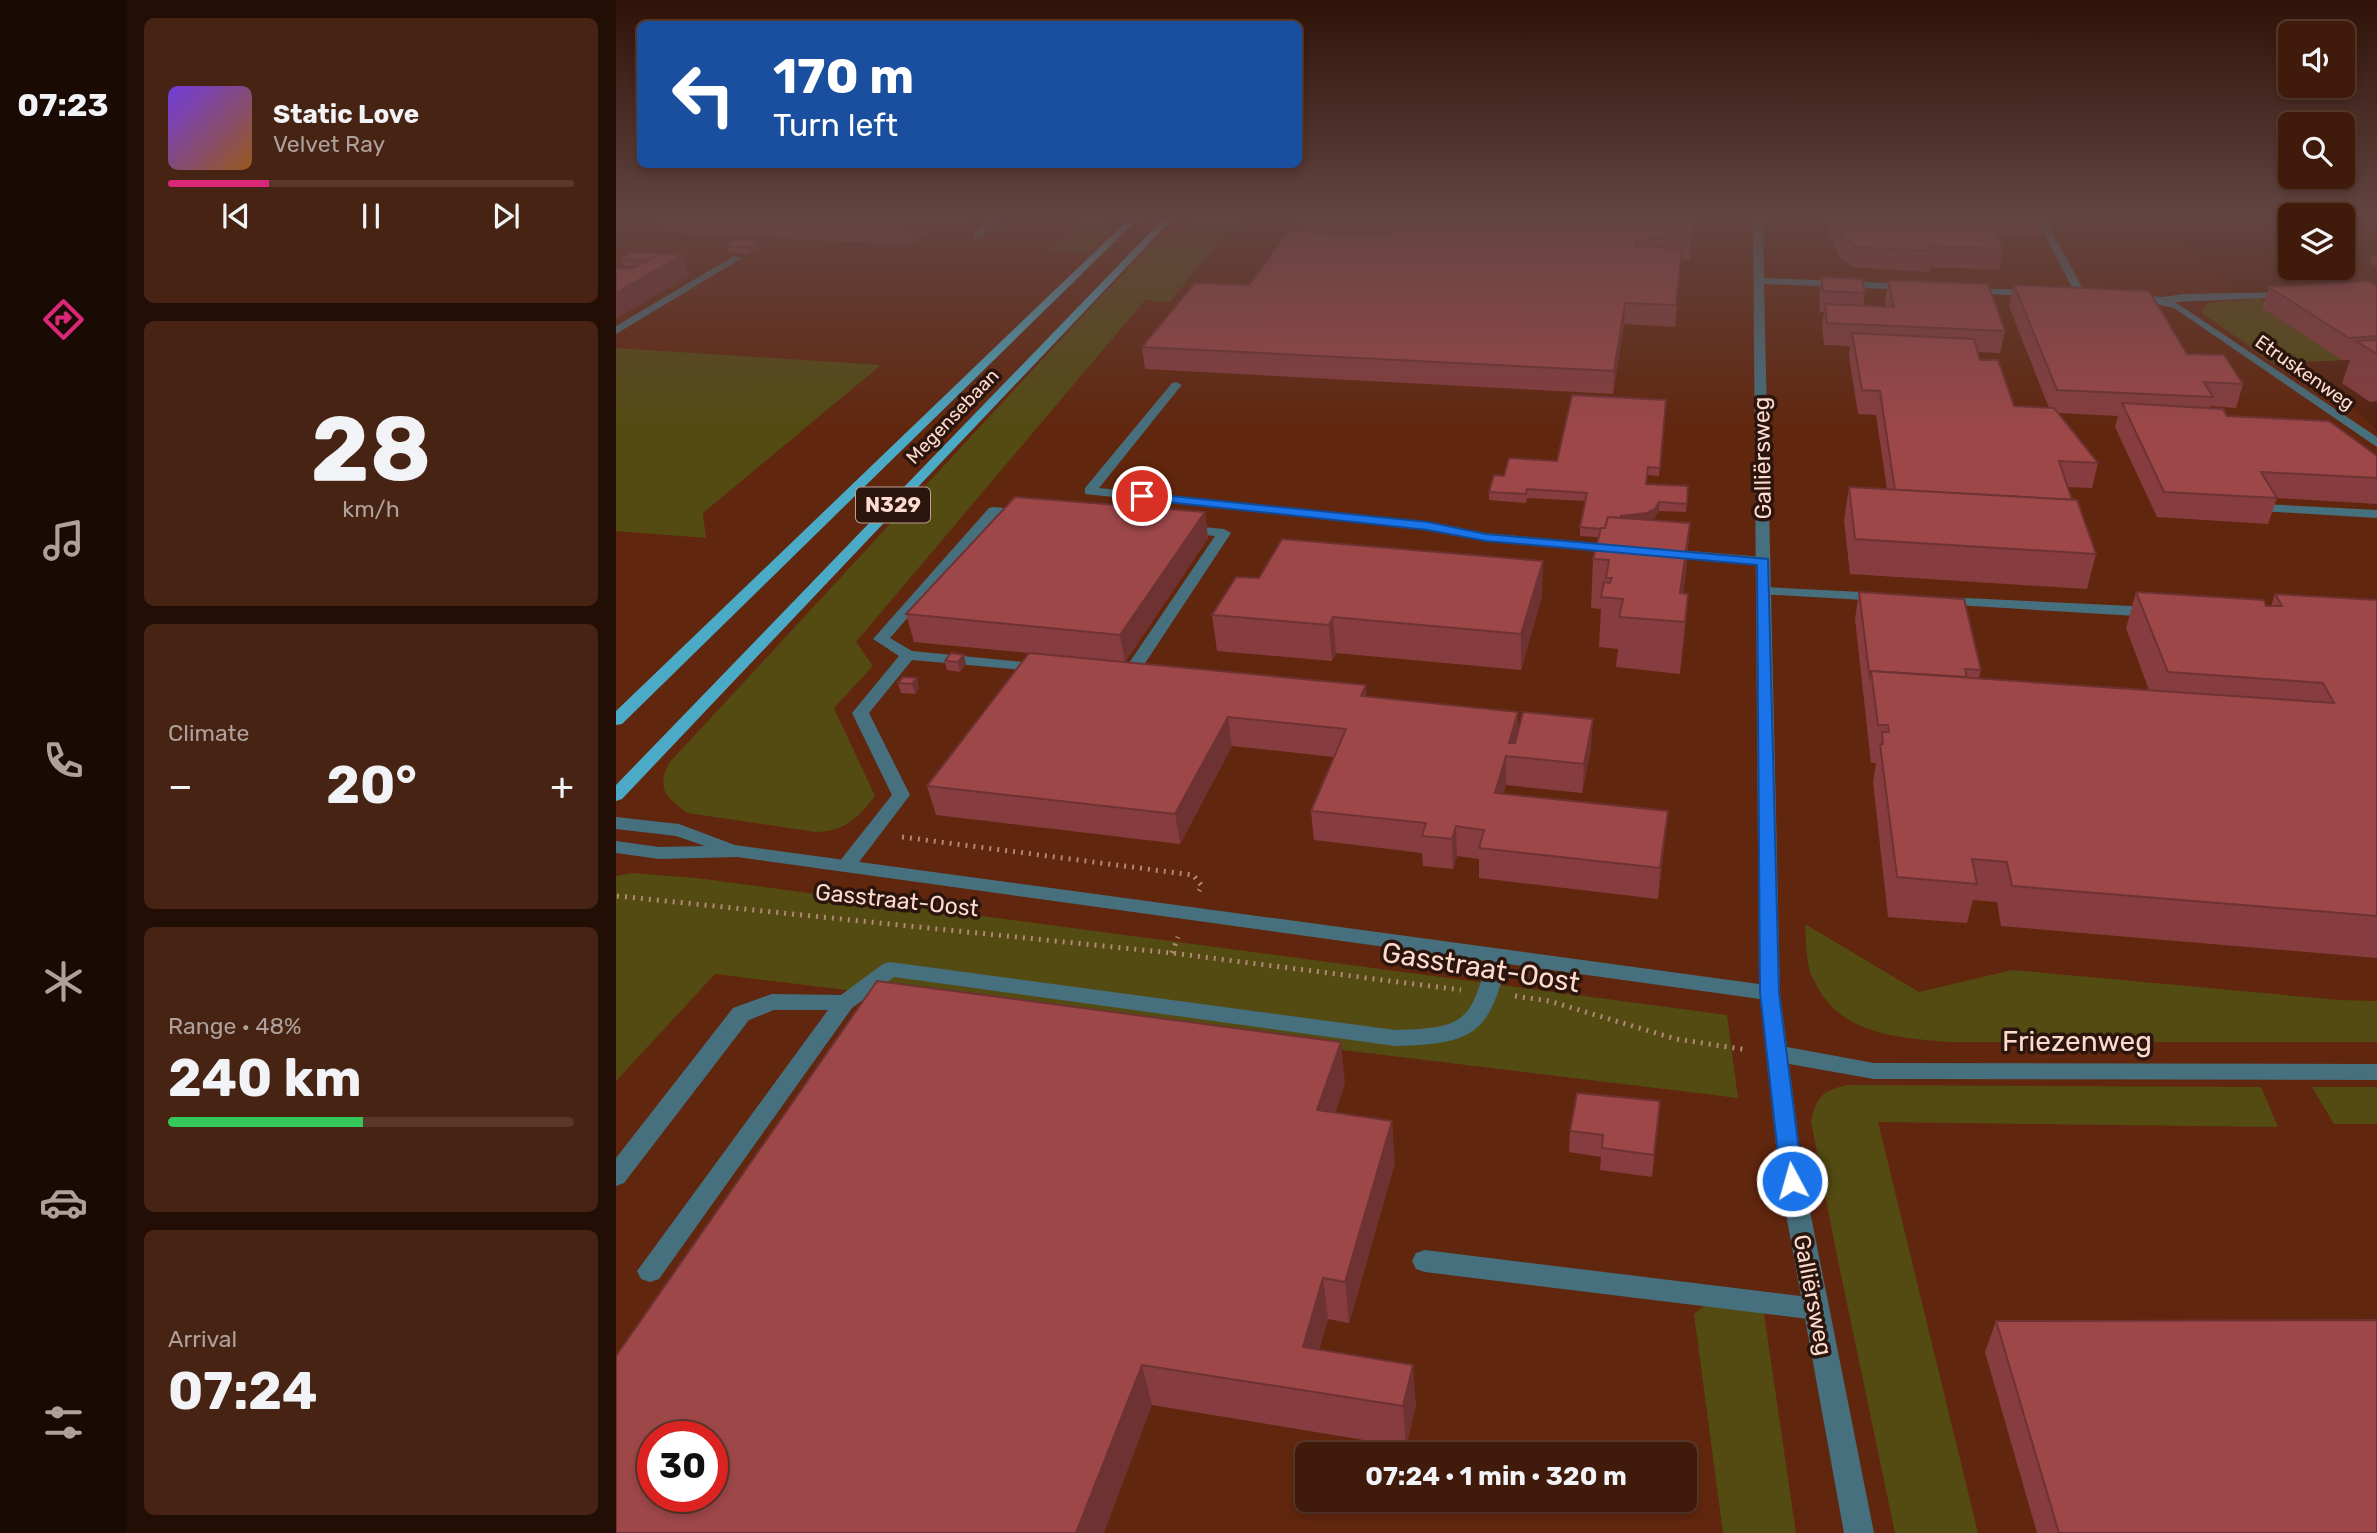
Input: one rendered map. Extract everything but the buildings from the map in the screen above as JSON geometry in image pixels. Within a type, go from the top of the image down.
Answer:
[{"type":"main road","name":"Megensebaan","points":[[616,720],[1063,288]]},
{"type":"main road","name":"Megensebaan","points":[[616,795],[1102,288]]},
{"type":"street","points":[[616,331],[688,288]]},
{"type":"street","name":"Galliërsweg","points":[[1760,288],[1770,993],[1792,1181],[1859,1533]]},
{"type":"street","points":[[1916,288],[1927,288]]},
{"type":"street","points":[[2077,288],[2081,295]]},
{"type":"street","points":[[1955,289],[2053,294]]},
{"type":"street","points":[[2160,300],[2304,293]]},
{"type":"street","points":[[2067,294],[2094,296]]},
{"type":"street","name":"Etruskenweg","points":[[2120,297],[2160,300],[2188,312],[2377,443]]},
{"type":"street","points":[[1176,385],[1090,491],[1428,526],[1486,537],[1625,549]]},
{"type":"street","points":[[2264,508],[2377,514]]},
{"type":"street","points":[[994,511],[1224,533],[1128,677],[908,655],[881,639],[994,511]]},
{"type":"street","points":[[1653,552],[1764,561]]},
{"type":"street","points":[[1764,590],[1901,598]]},
{"type":"street","points":[[1928,600],[2165,613]]},
{"type":"street","points":[[846,866],[901,795],[860,713],[908,655]]},
{"type":"street","name":"Gasstraat-Oost","points":[[616,823],[679,830],[737,851]]},
{"type":"street","name":"Gasstraat-Oost","points":[[616,847],[659,853],[737,851],[1770,993]]},
{"type":"street","points":[[650,1271],[845,1003],[890,969],[1395,1038],[1442,1037],[1478,1017],[1489,993],[1498,956]]},
{"type":"street","points":[[616,1176],[741,1014],[772,1002],[845,1003]]},
{"type":"street","name":"Friezenweg","points":[[1778,1054],[1874,1071],[2377,1072]]},
{"type":"street","points":[[1425,1261],[1816,1308]]},
{"type":"path","points":[[872,833],[1193,875],[1202,886],[1172,953]]},
{"type":"path","name":"Gasstraat-Oost","points":[[617,896],[1172,953],[1549,1000],[1676,1040],[1778,1054]]},
{"type":"shaded area","points":[[616,288],[2232,288],[2377,430],[2377,1533],[616,1533]]},
{"type":"shaded area","points":[[1109,288],[1182,288],[1170,302],[1145,300],[856,642],[873,666],[834,708],[875,796],[850,822],[835,829],[816,832],[687,813],[673,802],[663,786],[669,763]]},
{"type":"shaded area","points":[[2260,298],[2361,359],[2274,364],[2201,312],[2208,303]]},
{"type":"shaded area","points":[[616,348],[881,365],[703,513],[706,538],[616,531]]},
{"type":"shaded area","points":[[631,873],[697,878],[1727,1015],[1738,1098],[715,974],[616,1081],[616,876]]},
{"type":"shaded area","points":[[1805,924],[1919,992],[2012,970],[2339,1000],[2377,1001],[2377,1042],[1949,1042],[1893,1036],[1858,1025],[1829,1004],[1810,971]]},
{"type":"shaded area","points":[[1847,1085],[2261,1087],[2278,1127],[1878,1122],[1978,1533],[1895,1533],[1811,1121],[1818,1100],[1826,1092]]},
{"type":"shaded area","points":[[2312,1087],[2377,1087],[2377,1124],[2334,1124]]},
{"type":"shaded area","points":[[1712,1300],[1763,1307],[1796,1533],[1723,1533],[1694,1314]]},
{"type":"route","points":[[1142,496],[1428,526],[1486,537],[1764,561],[1770,993],[1792,1181]]}]
